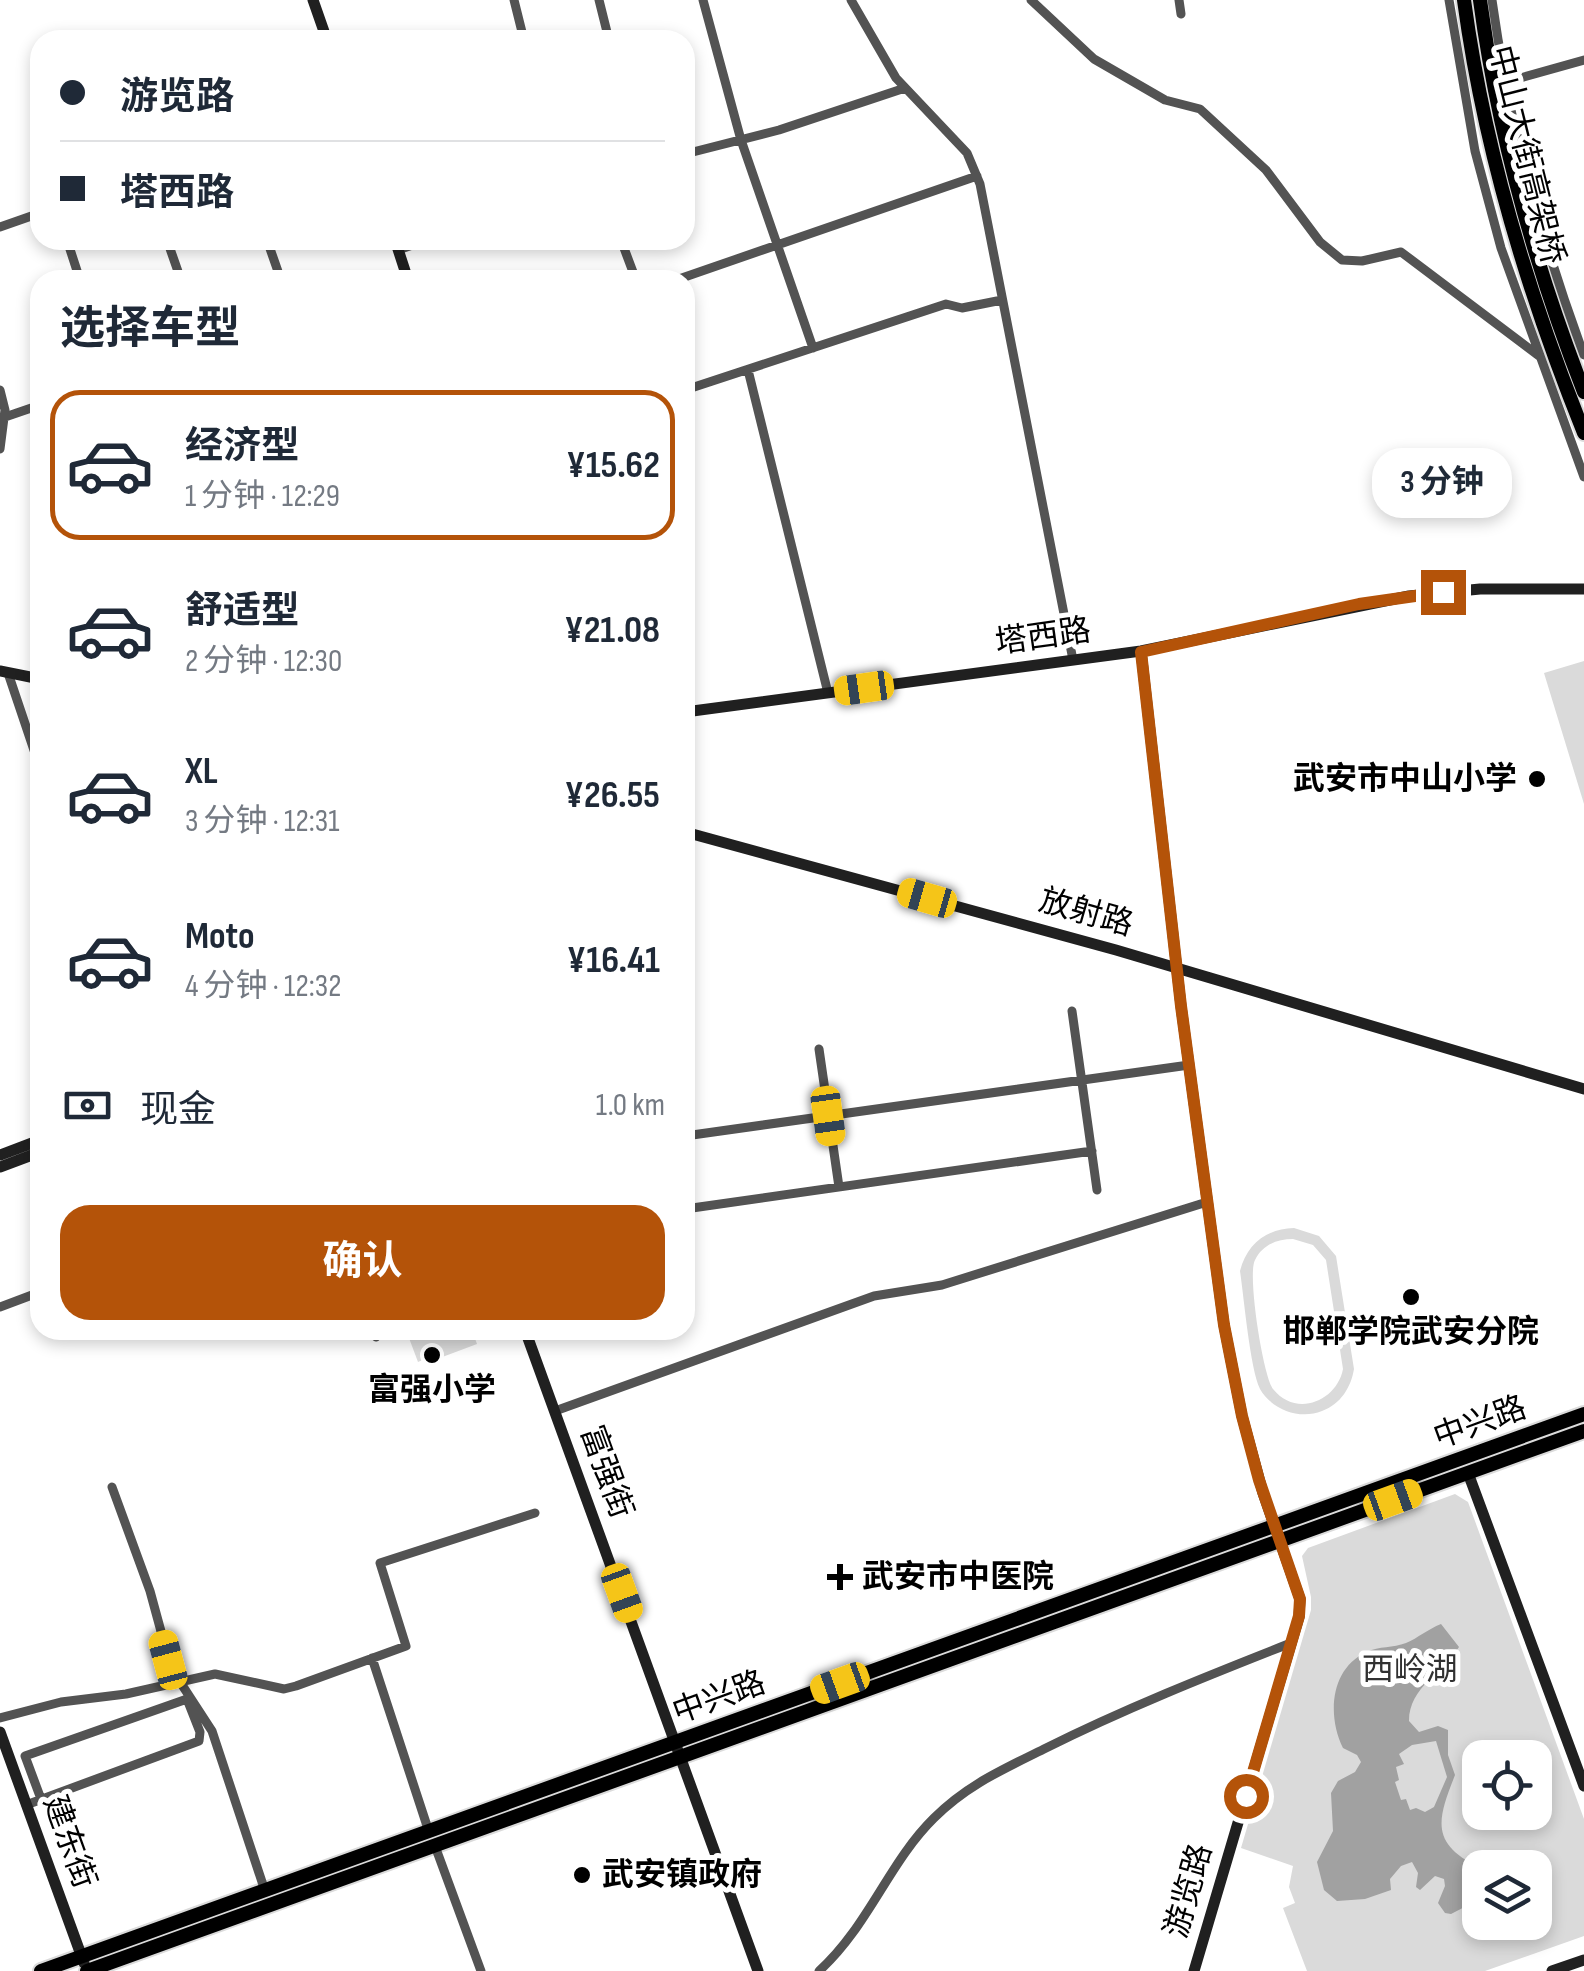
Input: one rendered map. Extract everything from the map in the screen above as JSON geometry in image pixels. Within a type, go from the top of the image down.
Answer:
[{"type":"main road","name":"中山大街高架桥","points":[[1464,0],[1480,95],[1509,216],[1537,308],[1584,434]]},
{"type":"main road","name":"中山大街高架桥","points":[[1480,0],[1498,106],[1524,212],[1584,392]]},
{"type":"main road","name":"中兴路","points":[[41,1971],[85,1966],[1278,1533],[1584,1414]]},
{"type":"main road","name":"中兴路","points":[[1278,1533],[1468,1473],[1584,1431]]},
{"type":"main road","name":"中兴路","points":[[85,1966],[265,1890],[432,1839]]},
{"type":"street","points":[[313,0],[324,30]]},
{"type":"street","points":[[514,0],[522,30]]},
{"type":"street","points":[[599,0],[607,30]]},
{"type":"street","points":[[703,0],[741,140],[813,348]]},
{"type":"street","points":[[852,0],[896,78],[967,153],[977,176],[1074,660]]},
{"type":"street","points":[[1032,0],[1094,59],[1166,100],[1200,109],[1266,170],[1320,242],[1342,260],[1362,261],[1401,252],[1539,356]]},
{"type":"street","points":[[1180,0],[1182,14]]},
{"type":"street","points":[[1449,0],[1475,150],[1510,278],[1584,478]]},
{"type":"street","points":[[1492,0],[1506,82],[1542,236],[1584,355]]},
{"type":"street","points":[[1506,82],[1584,60]]},
{"type":"street","points":[[695,152],[905,88]]},
{"type":"street","points":[[695,273],[977,176]]},
{"type":"street","points":[[0,227],[30,216]]},
{"type":"street","points":[[695,387],[946,304],[962,308],[1002,300]]},
{"type":"street","points":[[748,370],[828,693]]},
{"type":"street","points":[[0,390],[4,418],[0,449]]},
{"type":"street","points":[[4,418],[30,409]]},
{"type":"street","name":"塔西路","points":[[695,711],[1141,652],[1409,596],[1480,589],[1584,589]]},
{"type":"street","name":"游览路","points":[[1141,652],[1224,1325],[1242,1416],[1300,1599],[1299,1616],[1194,1971]]},
{"type":"street","points":[[4,672],[30,678]]},
{"type":"street","points":[[4,672],[30,741]]},
{"type":"street","name":"放射路","points":[[695,835],[1177,968],[1584,1089]]},
{"type":"street","points":[[1072,1011],[1097,1190]]},
{"type":"street","points":[[818,1050],[838,1187]]},
{"type":"street","points":[[695,1135],[1189,1065]]},
{"type":"street","points":[[0,1155],[30,1144]]},
{"type":"street","points":[[695,1208],[1092,1151]]},
{"type":"street","points":[[0,1166],[30,1156]]},
{"type":"street","points":[[555,1411],[874,1296],[942,1285],[1208,1202]]},
{"type":"street","points":[[0,1306],[30,1296]]},
{"type":"street","name":"富强街","points":[[530,1340],[758,1971]]},
{"type":"street","points":[[1468,1473],[1584,1786]]},
{"type":"street","points":[[112,1487],[150,1591],[168,1660],[212,1732],[265,1890]]},
{"type":"street","points":[[0,1718],[61,1702],[126,1694],[225,1674],[284,1688],[406,1646],[380,1562],[535,1512]]},
{"type":"street","points":[[820,1971],[866,1918],[923,1829],[962,1791],[1138,1705],[1291,1644]]},
{"type":"street","points":[[372,1658],[481,1971]]},
{"type":"street","points":[[26,1804],[41,1799],[199,1741],[200,1732],[187,1700],[25,1756],[41,1799]]},
{"type":"street","name":"建东街","points":[[0,1732],[85,1966]]},
{"type":"street","points":[[1552,1971],[1584,1960]]},
{"type":"green space","points":[[1584,661],[1584,804],[1544,673]]},
{"type":"green space","points":[[1284,1229],[1319,1236],[1336,1256],[1354,1369],[1340,1399],[1314,1413],[1296,1414],[1272,1403],[1260,1389],[1250,1350],[1240,1271],[1247,1253],[1259,1240]],"holes":[[[1293,1239],[1313,1245],[1326,1260],[1343,1369],[1333,1390],[1324,1397],[1304,1404],[1293,1403],[1282,1398],[1269,1380],[1257,1325],[1253,1269],[1262,1250],[1276,1242]]]},
{"type":"green space","points":[[410,1340],[476,1340],[477,1344],[429,1362],[427,1358],[418,1362]]},
{"type":"green space","name":"西岭湖","points":[[1455,1494],[1468,1502],[1584,1819],[1584,1936],[1485,1971],[1307,1971],[1283,1908],[1295,1903],[1289,1887],[1293,1866],[1241,1848],[1311,1610],[1302,1556],[1308,1548]]},
{"type":"shaded area","points":[[1441,1624],[1459,1647],[1421,1690],[1410,1709],[1409,1721],[1419,1732],[1438,1726],[1448,1730],[1448,1755],[1455,1775],[1444,1805],[1442,1829],[1445,1840],[1462,1857],[1462,1908],[1451,1914],[1445,1913],[1438,1903],[1444,1879],[1435,1876],[1420,1890],[1416,1887],[1418,1873],[1412,1862],[1401,1866],[1390,1879],[1391,1890],[1365,1899],[1337,1901],[1324,1890],[1317,1862],[1333,1831],[1331,1793],[1338,1781],[1355,1772],[1361,1762],[1357,1755],[1343,1748],[1338,1735],[1334,1708],[1339,1681],[1345,1669],[1367,1652],[1406,1643]],"holes":[[[1436,1741],[1447,1777],[1434,1807],[1425,1812],[1410,1810],[1406,1799],[1401,1800],[1395,1782],[1399,1780],[1396,1767],[1404,1764],[1399,1754],[1412,1745]]]},
{"type":"place","name":"武安市中山小学","points":[[1537,779]]},
{"type":"place","name":"邯郸学院武安分院","points":[[1411,1297]]},
{"type":"place","name":"富强小学","points":[[432,1355]]},
{"type":"place","name":"武安市中医院","points":[[840,1577]]},
{"type":"place","name":"武安镇政府","points":[[582,1875]]},
{"type":"route","points":[[1246,1796],[1299,1616],[1300,1599],[1259,1480],[1224,1325],[1181,1006],[1141,652],[1359,604],[1443,592]]}]
